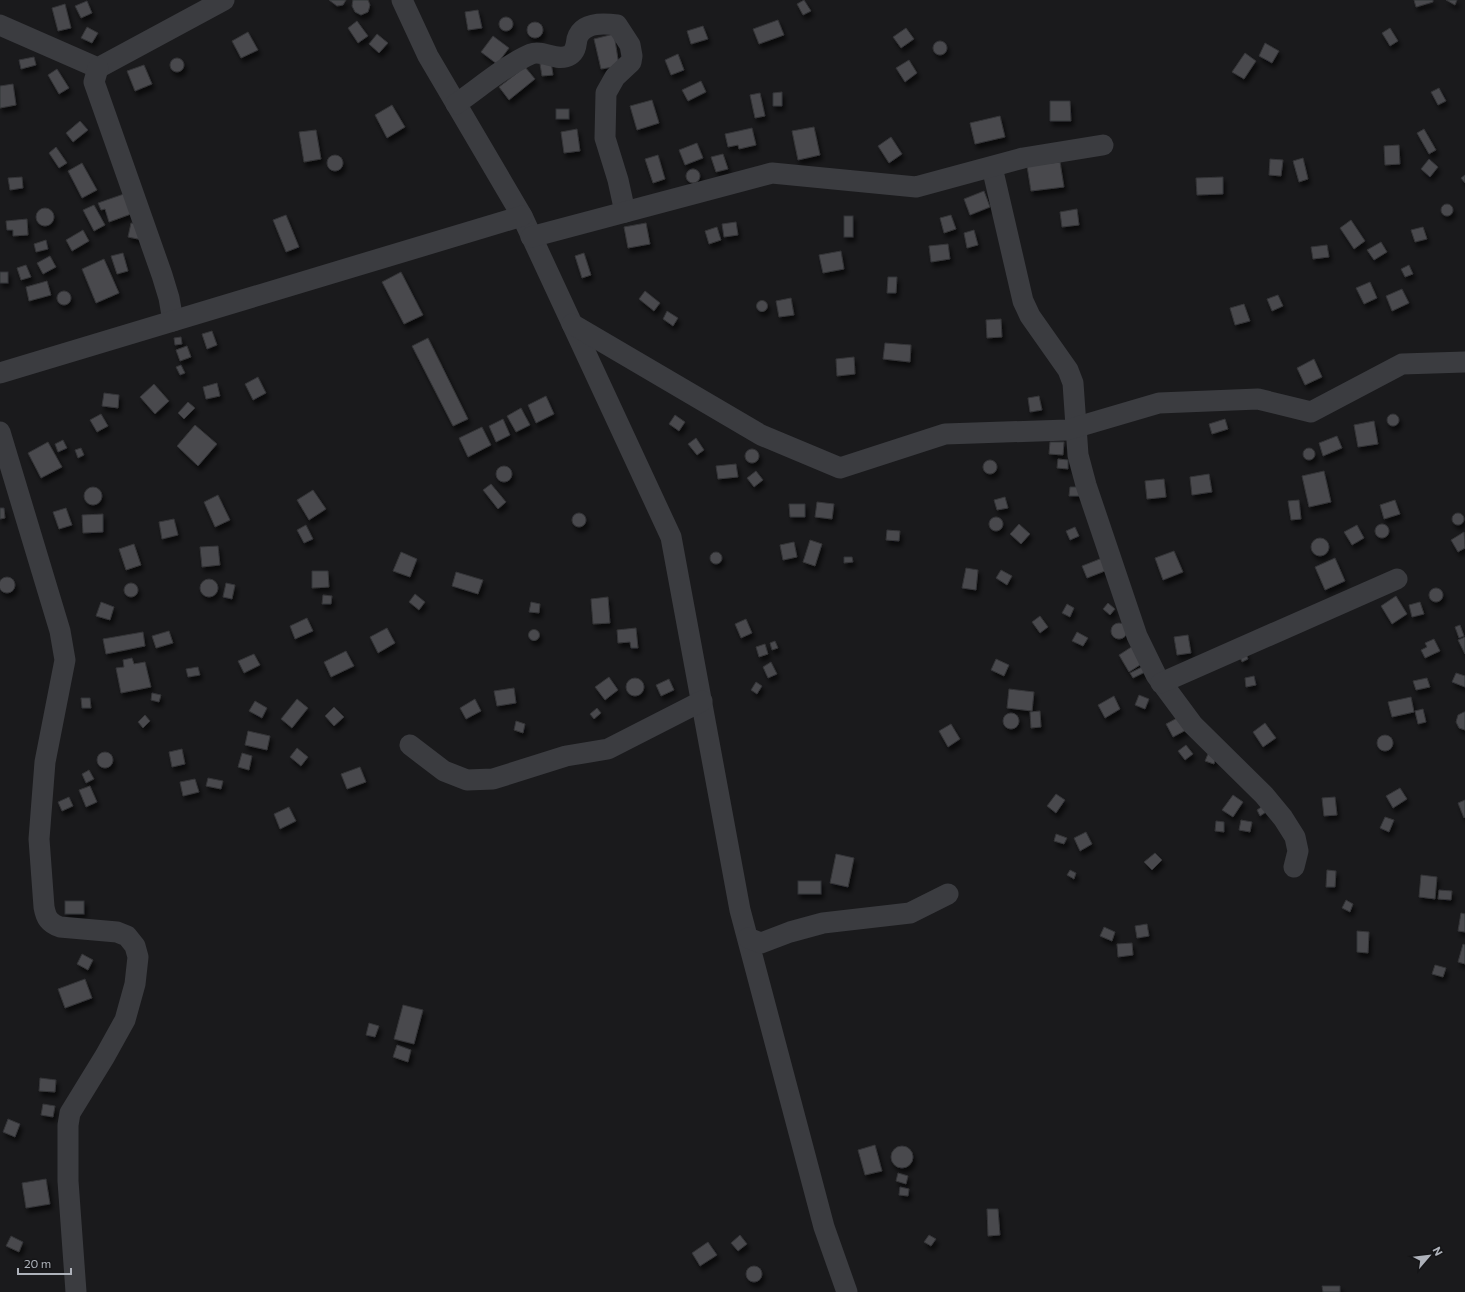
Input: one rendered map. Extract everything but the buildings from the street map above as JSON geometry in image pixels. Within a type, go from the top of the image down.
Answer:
[{"type":"street","points":[[173,321],[169,298],[162,275],[94,82],[98,68],[224,0]]},
{"type":"street","points":[[402,0],[428,56],[522,216],[671,537],[740,910],[824,1227],[847,1292]]},
{"type":"street","points":[[0,25],[98,68]]},
{"type":"street","points":[[456,104],[518,61],[532,54],[540,53],[559,58],[570,55],[576,47],[577,39],[581,32],[588,26],[617,25],[630,45],[632,56],[631,62],[615,77],[606,93],[605,138],[618,180],[625,212]]},
{"type":"street","points":[[531,237],[772,173],[916,187],[1023,158],[1103,145]]},
{"type":"street","points":[[992,167],[1023,302],[1030,316],[1068,370],[1073,383],[1078,455],[1086,485],[1120,591],[1137,636],[1161,683],[1193,725],[1264,795],[1283,818],[1295,837],[1298,852],[1294,866]]},
{"type":"street","points":[[0,373],[522,216]]},
{"type":"street","points":[[572,324],[761,435],[840,468],[945,434],[1067,430],[1159,403],[1258,399],[1311,412],[1402,364],[1465,362]]},
{"type":"street","points":[[0,432],[60,630],[65,660],[45,762],[39,839],[45,912],[52,924],[60,927],[116,932],[127,936],[135,946],[138,957],[135,984],[125,1020],[70,1113],[68,1126],[68,1181],[76,1292]]},
{"type":"street","points":[[1161,683],[1397,579]]},
{"type":"street","points":[[410,745],[444,771],[467,780],[493,779],[566,756],[608,749],[702,701]]},
{"type":"street","points":[[748,938],[761,943],[790,932],[823,923],[910,913],[948,894]]}]
